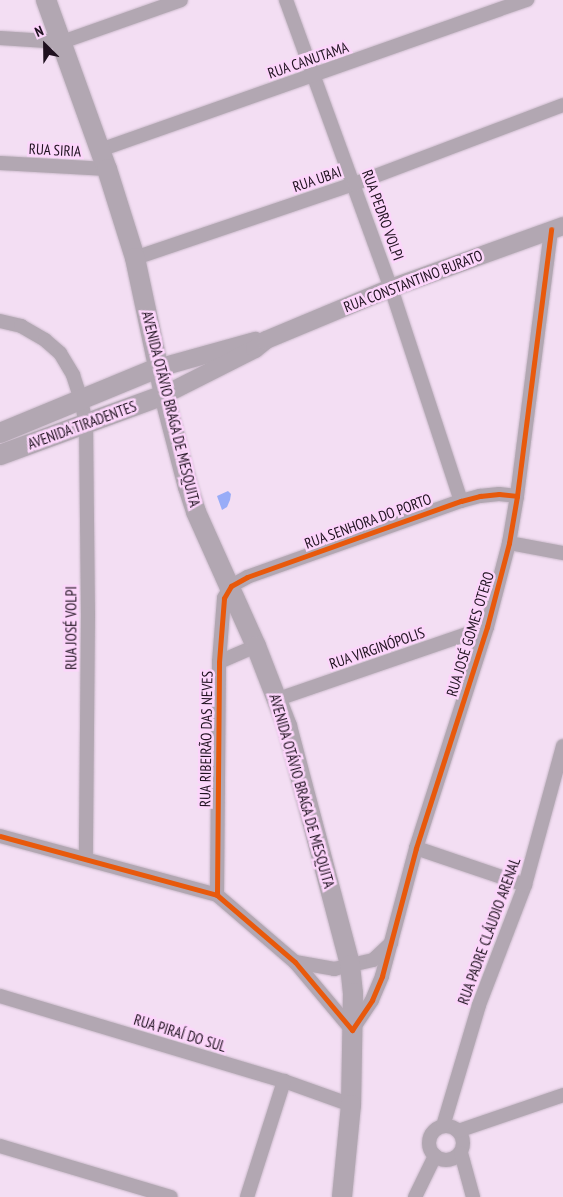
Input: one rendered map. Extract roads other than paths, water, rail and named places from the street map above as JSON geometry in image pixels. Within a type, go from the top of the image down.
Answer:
[{"type":"main road","name":"AVENIDA OTÁVIO BRAGA DE MESQUITA","points":[[46,0],[107,169],[135,258],[164,395],[196,512],[231,586],[278,699],[287,726],[350,965],[352,1030],[350,1104],[342,1197]]},
{"type":"main road","name":"AVENIDA TIRADENTES","points":[[0,433],[158,368]]},
{"type":"main road","name":"AVENIDA TIRADENTES","points":[[0,455],[164,395]]},
{"type":"street","points":[[0,38],[62,42],[180,0]]},
{"type":"street","name":"RUA PEDRO VOLPI","points":[[286,0],[391,288],[461,501]]},
{"type":"street","name":"RUA CANUTAMA","points":[[100,150],[527,0]]},
{"type":"street","name":"RUA UBAI","points":[[135,258],[354,184],[563,105]]},
{"type":"street","name":"RUA SIRIA","points":[[0,163],[107,169]]},
{"type":"street","name":"RUA CONSTANTINO BURATO","points":[[164,395],[255,349],[266,340],[391,288],[557,228]]},
{"type":"street","name":"RUA JOSÉ GOMES OTERO","points":[[352,1030],[372,1000],[392,943],[416,848],[487,627],[509,543],[557,228]]},
{"type":"street","name":"RUA JOSÉ VOLPI","points":[[0,321],[21,326],[45,340],[60,353],[73,375],[86,424],[88,614],[86,858]]},
{"type":"street","name":"RUA CONSTANTINO BURATO","points":[[158,368],[250,341],[266,340]]},
{"type":"street","name":"RUA SENHORA DO PORTO","points":[[231,586],[247,577],[461,501],[489,495],[517,496]]},
{"type":"street","points":[[509,543],[563,553]]},
{"type":"street","name":"RUA RIBEIRÃO DAS NEVES","points":[[217,895],[219,662],[224,598],[231,586]]},
{"type":"street","name":"RUA VIRGINÓPOLIS","points":[[278,699],[487,627]]},
{"type":"street","name":"RUA RIBEIRÃO DAS NEVES","points":[[219,662],[256,646]]},
{"type":"street","name":"RUA PADRE CLÁUDIO ARENAL","points":[[443,1126],[479,1005],[525,885],[563,746]]},
{"type":"street","points":[[0,836],[217,895],[295,962],[352,1030]]},
{"type":"street","points":[[416,848],[525,885]]},
{"type":"street","points":[[295,962],[334,969],[373,960],[392,943]]},
{"type":"street","name":"RUA PIRAÍ DO SUL","points":[[0,996],[284,1080],[350,1104]]},
{"type":"street","points":[[247,1197],[284,1080]]},
{"type":"street","points":[[458,1131],[563,1095]]},
{"type":"street","points":[[461,1153],[451,1160],[435,1156],[429,1145],[430,1136],[443,1126],[454,1128],[458,1131],[464,1141],[461,1153],[472,1197]]},
{"type":"street","points":[[0,1146],[171,1197]]},
{"type":"street","points":[[415,1197],[435,1156]]},
{"type":"water","points":[[228,491],[231,494],[230,500],[227,507],[222,510],[217,496]]}]
